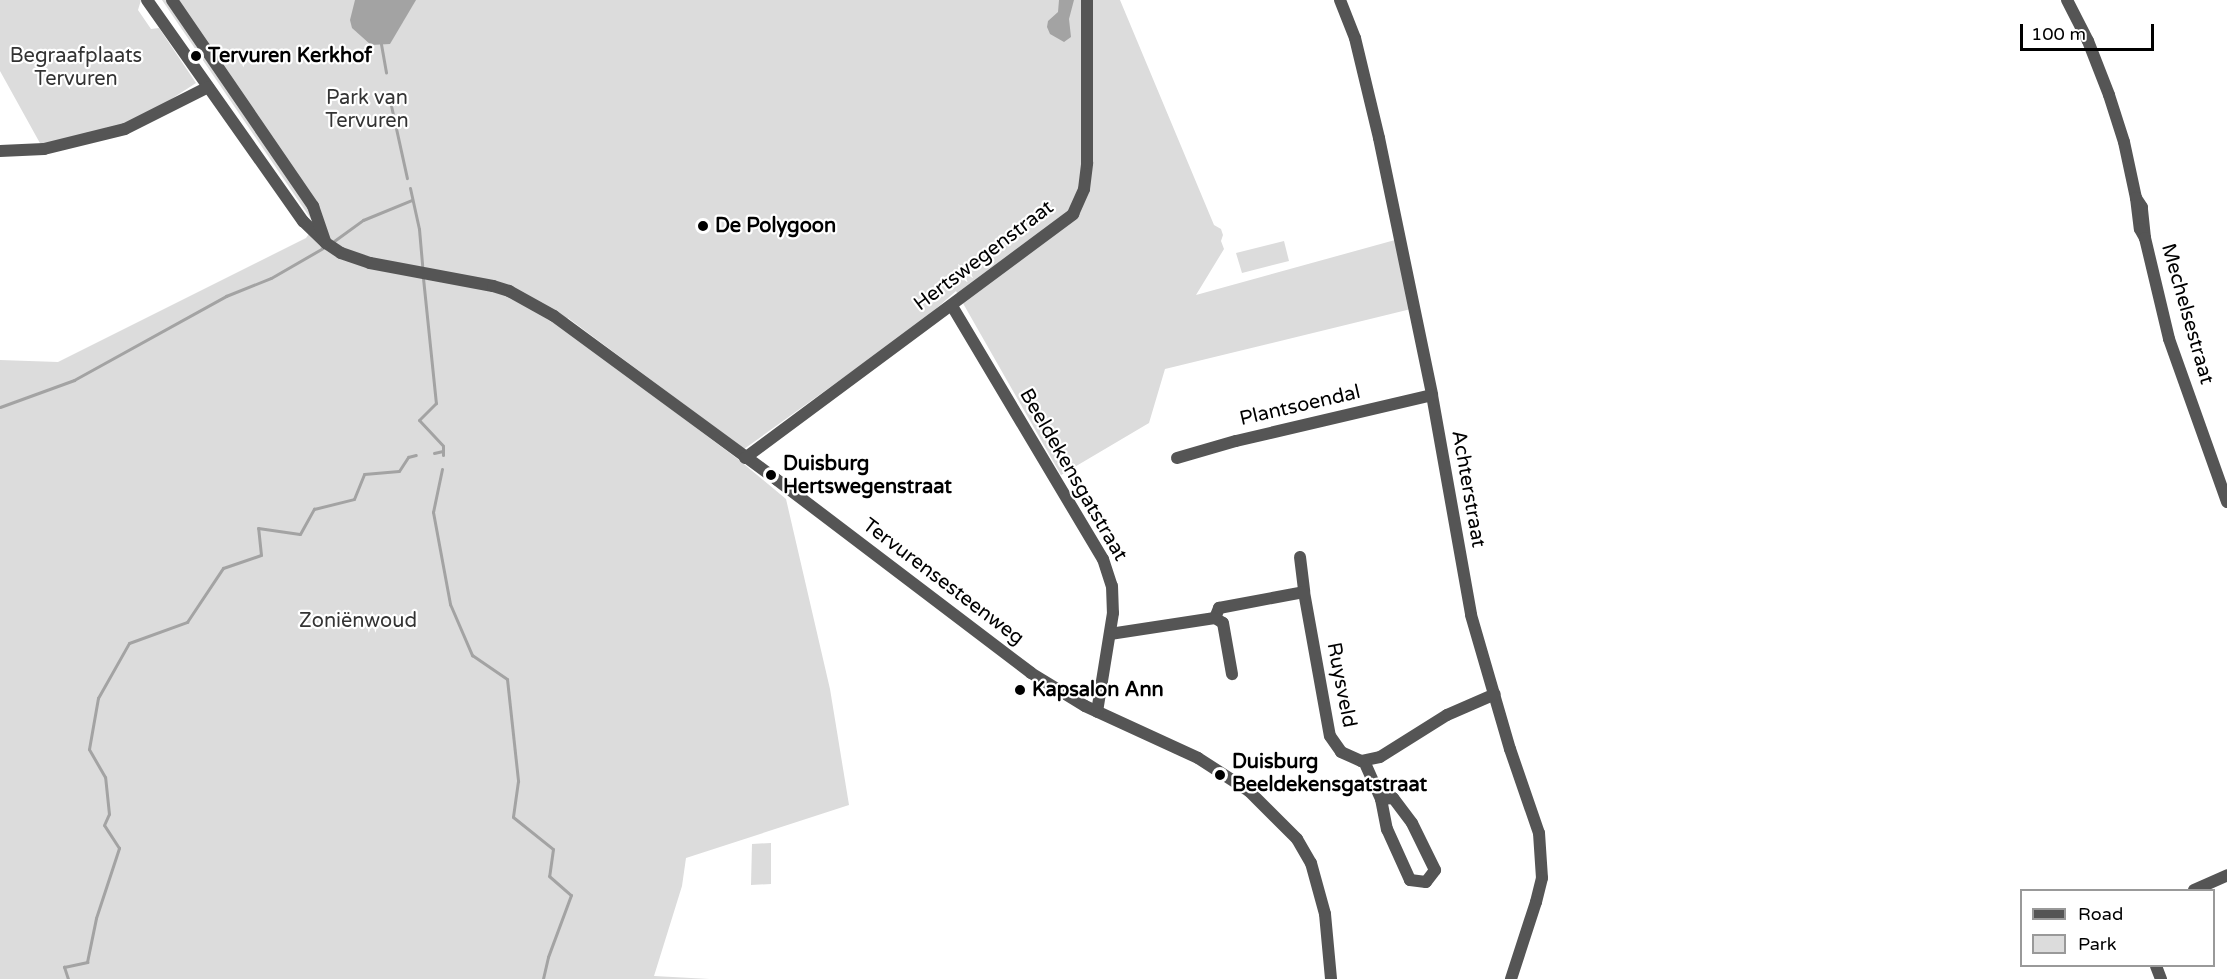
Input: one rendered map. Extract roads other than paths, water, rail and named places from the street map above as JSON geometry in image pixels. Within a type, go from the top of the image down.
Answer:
[{"type":"street","name":"Tervurensesteenweg","points":[[147,0],[303,221],[327,243],[341,253],[370,263],[466,279],[509,291],[554,316],[1031,673],[1097,712],[1175,746],[1217,769],[1249,791],[1286,826],[1311,863],[1325,914],[1331,979]]},
{"type":"street","points":[[172,0],[313,206],[327,243]]},
{"type":"street","name":"Hertswegenstraat","points":[[745,458],[1073,214],[1084,189],[1087,163],[1087,0]]},
{"type":"street","name":"Achterstraat","points":[[1340,0],[1355,38],[1379,138],[1432,395],[1471,615],[1510,749],[1538,826],[1542,852],[1538,894],[1511,979]]},
{"type":"street","name":"Mechelsestraat","points":[[2067,0],[2088,41],[2109,94],[2124,142],[2136,198],[2144,218],[2145,238],[2169,339],[2227,502]]},
{"type":"street","points":[[0,151],[44,149],[125,129],[208,87]]},
{"type":"street","name":"Beeldekensgatstraat","points":[[952,306],[1103,559],[1112,586],[1113,613],[1097,712]]},
{"type":"street","name":"Plantsoendal","points":[[1177,458],[1236,441],[1432,395]]},
{"type":"street","name":"Ruysveld","points":[[1300,557],[1304,592],[1330,736],[1336,749],[1346,756],[1364,761]]},
{"type":"street","points":[[1215,618],[1219,608],[1304,592]]},
{"type":"street","points":[[1110,634],[1215,618],[1223,623],[1232,674]]},
{"type":"street","points":[[1381,799],[1393,798],[1412,823],[1435,870],[1426,882],[1410,880],[1387,829],[1381,799],[1364,761],[1380,757],[1468,704],[1495,694]]},
{"type":"street","points":[[2198,889],[2227,875]]},
{"type":"waterway","points":[[381,44],[386,73]]},
{"type":"waterway","points":[[390,101],[407,178]]},
{"type":"waterway","points":[[410,188],[419,229],[422,266]]},
{"type":"waterway","points":[[334,241],[363,220],[412,200]]},
{"type":"waterway","points":[[0,407],[74,380],[226,296],[271,278],[323,248]]},
{"type":"waterway","points":[[423,278],[436,403],[419,420],[443,446],[443,455]]},
{"type":"waterway","points":[[434,453],[443,451]]},
{"type":"waterway","points":[[68,979],[64,967],[87,962],[96,918],[119,848],[104,825],[109,814],[105,777],[89,749],[98,698],[129,643],[187,622],[223,568],[261,555],[258,528],[300,534],[314,509],[354,499],[364,474],[399,471],[408,457],[416,455]]},
{"type":"waterway","points":[[442,469],[433,512],[450,604],[472,655],[507,679],[518,781],[513,817],[553,849],[549,876],[571,895],[548,957],[543,979]]},
{"type":"place","name":"Tervuren Kerkhof","points":[[196,56]]},
{"type":"place","name":"De Polygoon","points":[[703,226]]},
{"type":"place","name":"Duisburg Hertswegenstraat","points":[[771,475]]},
{"type":"place","name":"Kapsalon Ann","points":[[1020,690]]},
{"type":"place","name":"Duisburg Beeldekensgatstraat","points":[[1220,775]]},
{"type":"park label","name":"Begraafplaats Tervuren","points":[[76,68]]},
{"type":"park label","name":"Park van Tervuren","points":[[367,110]]},
{"type":"park label","name":"Zoniënwoud","points":[[358,621]]}]
